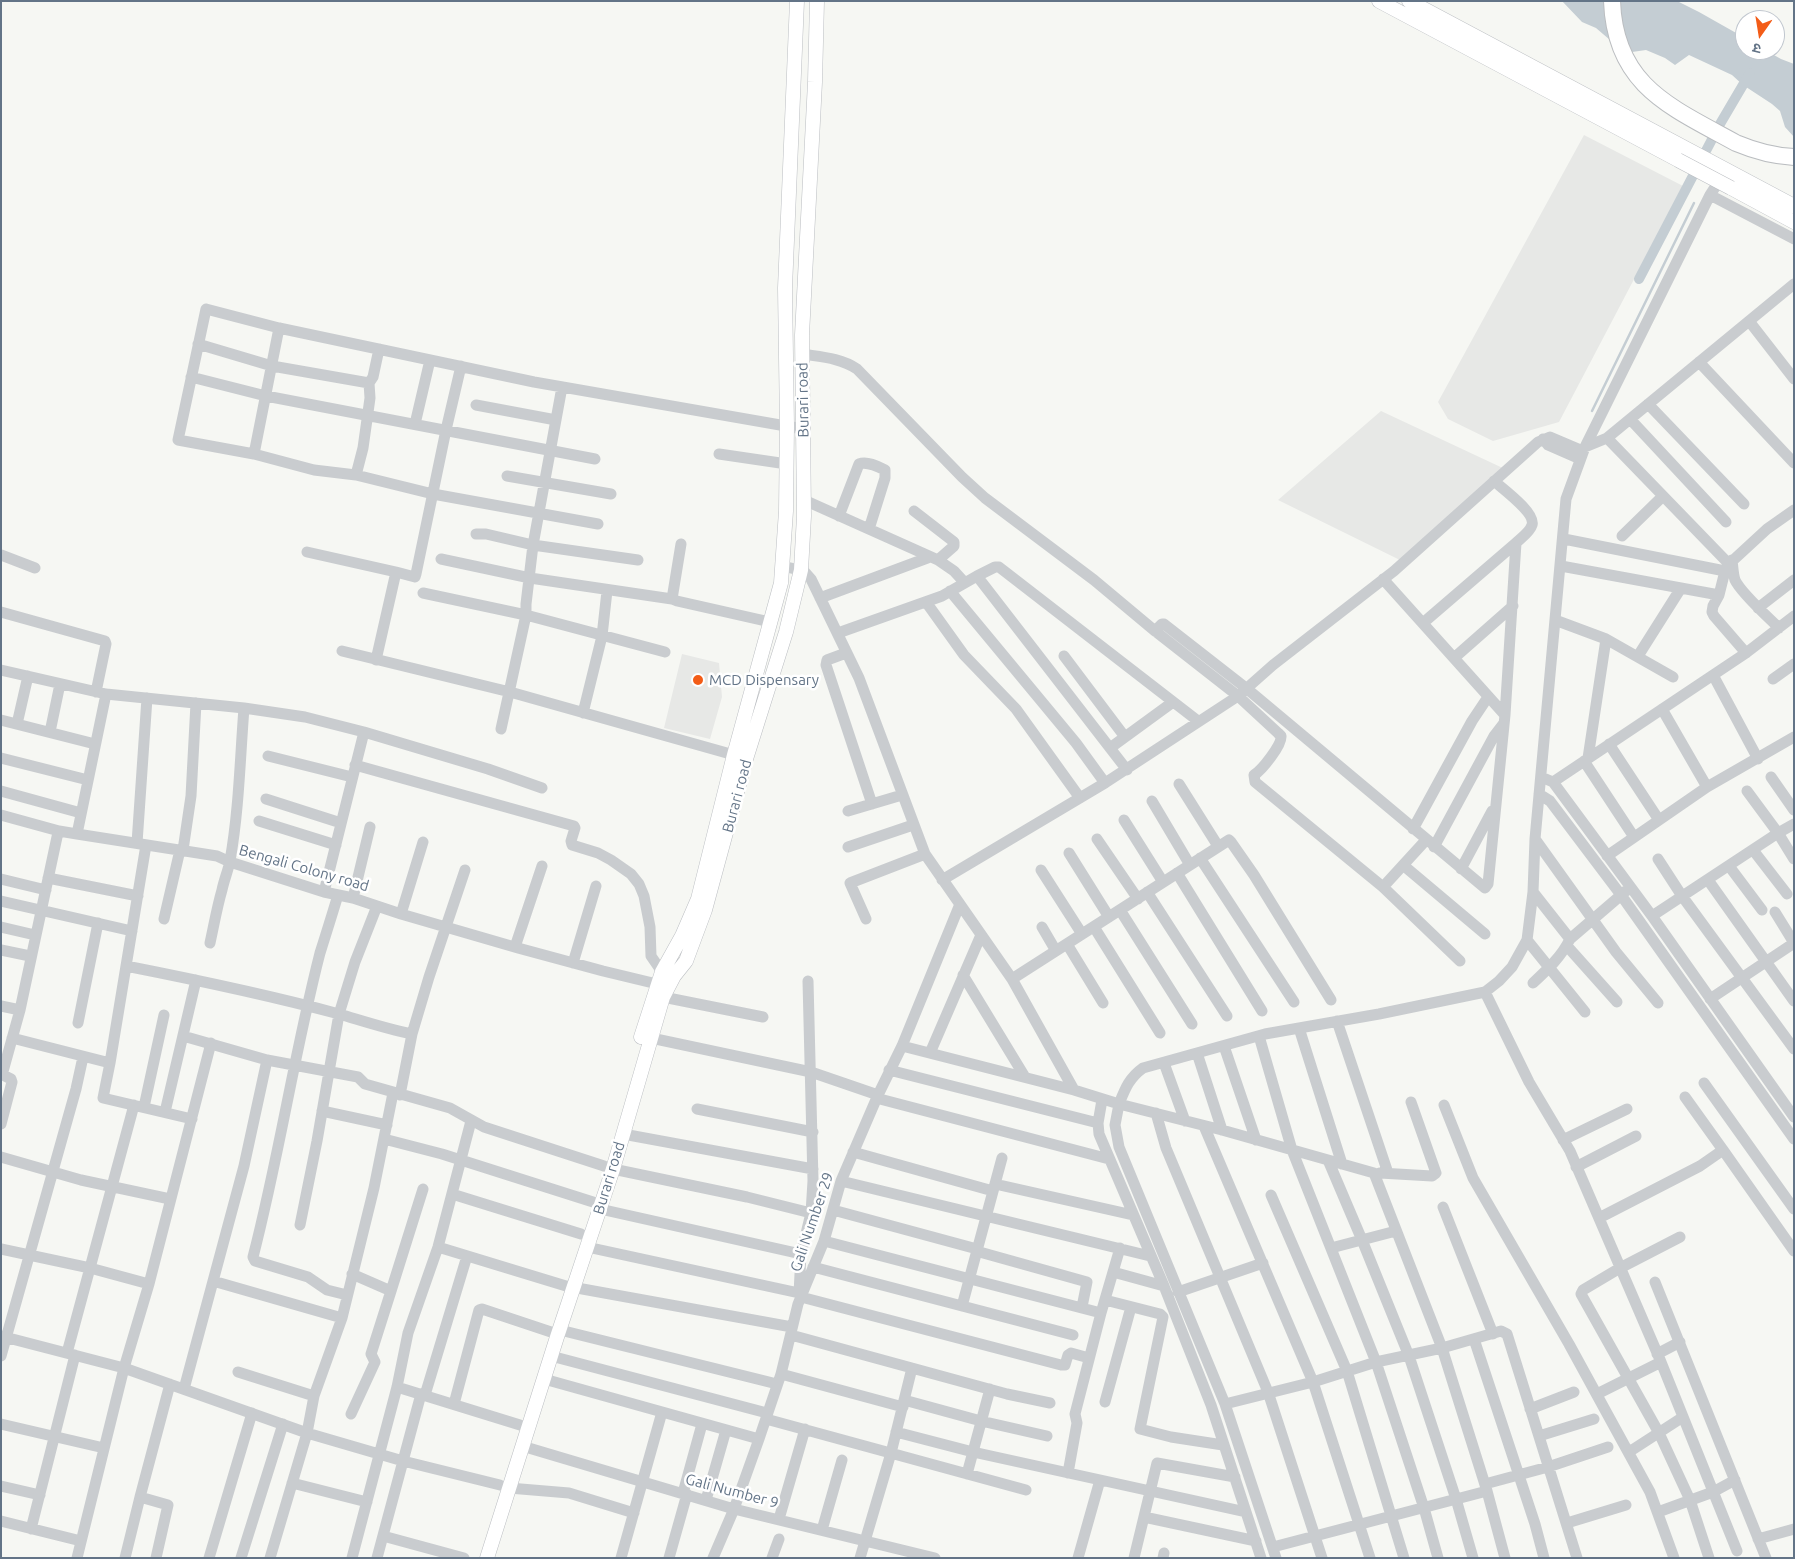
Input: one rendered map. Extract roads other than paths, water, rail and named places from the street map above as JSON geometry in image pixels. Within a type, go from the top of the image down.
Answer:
[{"type":"highway","points":[[1612,1],[1617,35],[1625,58],[1632,70],[1660,99],[1712,130],[1748,148],[1762,153],[1794,157]]},
{"type":"main road","name":"Burari road","points":[[486,1558],[520,1425],[555,1331],[609,1168],[661,984],[698,899],[734,755],[781,583],[787,464],[785,288],[797,1]]},
{"type":"main road","name":"Burari road","points":[[609,1168],[623,1134],[651,1038],[661,984],[674,976],[686,960],[705,910],[746,759],[786,632],[801,570],[804,500],[802,354],[817,1]]},
{"type":"main road","points":[[1379,1],[1794,222]]},
{"type":"main road","points":[[1409,1],[1794,206]]},
{"type":"main road","points":[[749,700],[764,704]]},
{"type":"main road","name":"Burari road","points":[[478,1558],[522,1446],[551,1356],[555,1331]]},
{"type":"street","points":[[1261,1558],[1211,1405],[1164,1286],[1109,1159],[1099,1134],[1098,1123],[1111,1102],[1137,1073],[1144,1068],[1258,1036],[1485,992],[1512,967],[1527,940],[1555,620],[1564,539],[1566,499],[1580,452],[1710,195],[1723,177],[1738,182],[1748,182]]},
{"type":"street","points":[[1710,195],[1794,239]]},
{"type":"street","points":[[942,880],[1127,770],[1242,692],[1273,665],[1383,578],[1538,442],[1547,441],[1580,452],[1607,438],[1793,286]]},
{"type":"street","points":[[598,524],[433,494],[356,475],[314,470],[254,454],[178,440],[206,309],[279,328],[430,360],[562,386],[803,429]]},
{"type":"street","points":[[1749,321],[1794,379]]},
{"type":"street","points":[[254,454],[279,328]]},
{"type":"street","points":[[198,344],[272,366],[369,383]]},
{"type":"street","points":[[356,475],[368,416],[369,383],[373,376],[379,349]]},
{"type":"street","points":[[802,354],[834,359],[850,364],[985,498],[1242,692],[1413,829],[1426,844],[1483,887],[1487,887],[1505,719],[1516,543]]},
{"type":"street","points":[[415,424],[430,360]]},
{"type":"street","points":[[1700,362],[1793,461]]},
{"type":"street","points":[[307,552],[416,575],[461,366]]},
{"type":"street","points":[[191,377],[266,396],[595,459]]},
{"type":"street","points":[[501,729],[526,615],[533,545],[562,386]]},
{"type":"street","points":[[1648,404],[1744,504]]},
{"type":"street","points":[[476,406],[556,420]]},
{"type":"street","points":[[1630,419],[1726,522]]},
{"type":"street","points":[[1607,438],[1729,565],[1737,584],[1779,628]]},
{"type":"street","points":[[719,454],[787,464]]},
{"type":"street","points":[[839,516],[859,464],[865,463],[881,468],[884,470],[885,478],[869,529]]},
{"type":"street","points":[[507,476],[611,494]]},
{"type":"street","points":[[1423,623],[1516,543],[1532,526],[1533,520],[1528,511],[1494,481]]},
{"type":"street","points":[[1622,536],[1663,496]]},
{"type":"street","points":[[804,500],[934,558],[954,571],[965,583]]},
{"type":"street","points":[[1746,653],[1714,616],[1713,606],[1719,595],[1729,565],[1767,529],[1794,510]]},
{"type":"street","points":[[820,598],[934,558],[954,546],[954,542],[914,511]]},
{"type":"street","points":[[476,534],[486,534],[533,545],[638,560]]},
{"type":"street","points":[[1564,539],[1729,565]]},
{"type":"street","points":[[672,599],[681,544]]},
{"type":"street","points":[[1,555],[36,568]]},
{"type":"street","points":[[441,559],[530,578],[607,591],[613,590],[672,599],[770,622]]},
{"type":"street","points":[[782,566],[801,570],[808,574],[859,678],[925,854],[1012,979],[1074,1090]]},
{"type":"street","points":[[1561,566],[1719,595]]},
{"type":"street","points":[[838,633],[942,596],[995,567],[1002,567],[1198,721]]},
{"type":"street","points":[[376,660],[396,572]]},
{"type":"street","points":[[977,576],[1127,770]]},
{"type":"street","points":[[1383,578],[1488,697],[1505,719]]},
{"type":"street","points":[[1758,608],[1794,580]]},
{"type":"street","points":[[1638,656],[1681,588]]},
{"type":"street","points":[[583,714],[602,636],[607,591]]},
{"type":"street","points":[[950,591],[1076,743],[1105,783]]},
{"type":"street","points":[[422,593],[526,615],[665,652]]},
{"type":"street","points":[[926,602],[964,656],[1016,710],[1080,798]]},
{"type":"street","points":[[1454,658],[1513,606]]},
{"type":"street","points":[[1,612],[105,641],[95,744],[77,834]]},
{"type":"street","points":[[1553,782],[1746,653],[1794,616]]},
{"type":"street","points":[[1555,620],[1606,639],[1673,678]]},
{"type":"street","points":[[1606,639],[1586,759],[1634,837]]},
{"type":"street","points":[[342,651],[510,692],[734,755]]},
{"type":"street","points":[[846,653],[827,660],[826,665],[872,804]]},
{"type":"street","points":[[1064,656],[1125,737]]},
{"type":"street","points":[[1773,679],[1794,664]]},
{"type":"street","points":[[1,670],[101,693],[244,708],[305,717],[364,732],[488,769],[542,788]]},
{"type":"street","points":[[1713,675],[1758,759]]},
{"type":"street","points":[[17,724],[28,676]]},
{"type":"street","points":[[50,732],[60,684]]},
{"type":"street","points":[[1242,692],[1282,736],[1281,743],[1259,772],[1254,775],[1255,782],[1383,887],[1460,961]]},
{"type":"street","points":[[1413,829],[1468,729],[1488,697]]},
{"type":"street","points":[[147,698],[142,844],[138,896],[103,1098],[192,1119]]},
{"type":"street","points":[[1110,748],[1173,702]]},
{"type":"street","points":[[164,920],[182,850],[191,796],[196,703]]},
{"type":"street","points":[[210,943],[230,862],[239,797],[244,708]]},
{"type":"street","points":[[1662,709],[1707,788]]},
{"type":"street","points":[[1383,887],[1426,844],[1505,719]]},
{"type":"street","points":[[1,720],[95,744]]},
{"type":"street","points":[[324,892],[364,732]]},
{"type":"street","points":[[1607,856],[1707,788],[1794,737]]},
{"type":"street","points":[[1610,744],[1659,820]]},
{"type":"street","points":[[268,756],[352,777]]},
{"type":"street","points":[[1,758],[88,780]]},
{"type":"street","points":[[355,765],[574,826],[572,845],[598,853],[611,860],[631,874],[639,884],[644,896],[650,927],[651,956],[661,984]]},
{"type":"street","points":[[1541,777],[1553,782],[1607,856],[1625,891],[1652,916],[1667,950],[1710,999],[1794,1117]]},
{"type":"street","points":[[1772,777],[1794,810]]},
{"type":"street","points":[[1180,784],[1218,846]]},
{"type":"street","points":[[1,791],[81,813]]},
{"type":"street","points":[[1747,791],[1778,833],[1794,859]]},
{"type":"street","points":[[1539,794],[1550,801],[1625,891],[1794,1139]]},
{"type":"street","points":[[848,811],[902,795]]},
{"type":"street","points":[[266,799],[341,824]]},
{"type":"street","points":[[1152,801],[1190,865]]},
{"type":"street","points":[[1461,869],[1495,806]]},
{"type":"street","name":"Bengali Colony road","points":[[1,815],[59,831],[217,856],[230,862],[324,892],[353,898],[401,914],[573,963],[661,984],[763,1017]]},
{"type":"street","points":[[1124,820],[1163,882]]},
{"type":"street","points":[[259,821],[336,845]]},
{"type":"street","points":[[848,847],[913,824]]},
{"type":"street","points":[[1652,916],[1794,824]]},
{"type":"street","points":[[353,898],[370,827]]},
{"type":"street","points":[[1,1124],[12,1082],[11,1079],[2,1074],[20,1010],[30,956],[59,831]]},
{"type":"street","points":[[1097,839],[1142,895],[1227,1016]]},
{"type":"street","points":[[1535,839],[1616,952],[1658,1004]]},
{"type":"street","points":[[1012,979],[1227,841],[1232,842],[1254,875],[1331,1000]]},
{"type":"street","points":[[401,914],[423,842]]},
{"type":"street","points":[[1753,850],[1787,894]]},
{"type":"street","points":[[1069,853],[1109,916]]},
{"type":"street","points":[[866,919],[850,883],[925,854]]},
{"type":"street","points":[[1200,858],[1294,1002]]},
{"type":"street","points":[[1658,859],[1682,896],[1794,1049]]},
{"type":"street","points":[[1403,865],[1485,934]]},
{"type":"street","points":[[515,947],[542,866]]},
{"type":"street","points":[[1729,866],[1762,910]]},
{"type":"street","points":[[270,1558],[307,1433],[314,1396],[342,1318],[374,1188],[387,1125],[412,1034],[465,870]]},
{"type":"street","points":[[1041,870],[1082,934]]},
{"type":"street","points":[[1177,873],[1262,1011]]},
{"type":"street","points":[[48,878],[138,896]]},
{"type":"street","points":[[1,879],[46,890]]},
{"type":"street","points":[[1708,880],[1794,1001]]},
{"type":"street","points":[[573,963],[596,886]]},
{"type":"street","points":[[1533,983],[1592,919],[1625,891]]},
{"type":"street","points":[[1532,892],[1569,943],[1616,1002]]},
{"type":"street","points":[[338,895],[320,953],[267,1203],[253,1260],[308,1277],[327,1290],[347,1295]]},
{"type":"street","points":[[1,901],[132,931]]},
{"type":"street","name":"Gali Number 29","points":[[712,1558],[734,1509],[759,1439],[779,1379],[799,1298],[824,1241],[841,1180],[877,1096],[902,1046],[960,904]]},
{"type":"street","points":[[300,1225],[339,1014],[355,962],[377,906]]},
{"type":"street","points":[[1120,910],[1192,1024]]},
{"type":"street","points":[[1710,999],[1794,943],[1775,912]]},
{"type":"street","points":[[78,1023],[98,923]]},
{"type":"street","points":[[1,927],[35,934]]},
{"type":"street","points":[[1042,927],[1056,950]]},
{"type":"street","points":[[1094,927],[1160,1033]]},
{"type":"street","points":[[930,1053],[981,935]]},
{"type":"street","points":[[1527,940],[1585,1012]]},
{"type":"street","points":[[1067,944],[1103,1003]]},
{"type":"street","points":[[1,950],[30,956]]},
{"type":"street","points":[[126,966],[196,980],[339,1014],[412,1034]]},
{"type":"street","points":[[963,976],[1025,1077]]},
{"type":"street","points":[[165,1112],[196,980]]},
{"type":"street","points":[[799,1298],[801,1254],[811,1213],[813,1169],[808,981]]},
{"type":"street","points":[[1485,992],[1529,1082],[1563,1140],[1599,1218],[1659,1358],[1737,1551]]},
{"type":"street","points":[[1,1006],[20,1010]]},
{"type":"street","points":[[31,1529],[55,1436],[90,1268],[139,1106],[164,1015]]},
{"type":"street","points":[[1337,1021],[1388,1173]]},
{"type":"street","points":[[1299,1028],[1342,1164]]},
{"type":"street","points":[[183,1036],[267,1060],[358,1077],[365,1084],[450,1108],[484,1127],[609,1168],[747,1197],[811,1213]]},
{"type":"street","points":[[1258,1036],[1292,1150],[1376,1362],[1424,1508],[1438,1558]]},
{"type":"street","points":[[12,1038],[110,1063]]},
{"type":"street","points":[[651,1038],[811,1072],[877,1096],[1109,1159]]},
{"type":"street","points":[[77,1558],[124,1368],[149,1284],[211,1043]]},
{"type":"street","points":[[902,1046],[1074,1090],[1111,1102],[1222,1130],[1374,1173],[1432,1176],[1436,1173],[1411,1102]]},
{"type":"street","points":[[1224,1046],[1256,1140]]},
{"type":"street","points":[[1197,1053],[1222,1130]]},
{"type":"street","points":[[1,1356],[4,1337],[30,1256],[83,1057]]},
{"type":"street","points":[[184,1389],[244,1166],[267,1060]]},
{"type":"street","points":[[1164,1063],[1185,1121]]},
{"type":"street","points":[[890,1070],[1098,1123]]},
{"type":"street","points":[[1704,1082],[1794,1209]]},
{"type":"street","points":[[1685,1097],[1794,1251]]},
{"type":"street","points":[[1111,1102],[1119,1147],[1225,1404],[1275,1552],[1315,1536],[1456,1499],[1520,1475],[1548,1468],[1608,1447]]},
{"type":"street","points":[[1444,1106],[1473,1178],[1650,1492],[1674,1558]]},
{"type":"street","points":[[697,1109],[813,1132]]},
{"type":"street","points":[[1563,1140],[1627,1109]]},
{"type":"street","points":[[322,1111],[387,1125]]},
{"type":"street","points":[[1156,1113],[1166,1148],[1268,1392],[1322,1558]]},
{"type":"street","points":[[352,1558],[397,1387],[408,1333],[438,1247],[471,1121]]},
{"type":"street","points":[[1204,1126],[1313,1382],[1370,1558]]},
{"type":"street","points":[[623,1134],[813,1169]]},
{"type":"street","points":[[1576,1167],[1636,1136]]},
{"type":"street","points":[[384,1139],[442,1154],[596,1206],[801,1254]]},
{"type":"street","points":[[1599,1218],[1700,1166],[1723,1150]]},
{"type":"street","points":[[853,1152],[994,1187],[1133,1215]]},
{"type":"street","points":[[1,1158],[170,1200]]},
{"type":"street","points":[[962,1306],[1002,1158]]},
{"type":"street","points":[[1328,1160],[1409,1356],[1456,1499],[1473,1558]]},
{"type":"street","points":[[1374,1173],[1442,1348],[1486,1488],[1505,1558]]},
{"type":"street","points":[[841,1180],[985,1217],[1150,1256]]},
{"type":"street","points":[[351,1414],[375,1362],[371,1354],[422,1190]]},
{"type":"street","points":[[452,1194],[584,1240],[799,1298],[1061,1365],[1065,1365],[1068,1355],[1071,1354],[1090,1358]]},
{"type":"street","points":[[1271,1195],[1347,1371],[1404,1558]]},
{"type":"street","points":[[1443,1208],[1493,1334]]},
{"type":"street","points":[[833,1210],[1087,1282],[1082,1308]]},
{"type":"street","points":[[1331,1248],[1396,1231]]},
{"type":"street","points":[[1680,1237],[1620,1268],[1583,1290],[1581,1294],[1659,1433],[1690,1500],[1709,1558]]},
{"type":"street","points":[[824,1241],[1101,1313]]},
{"type":"street","points":[[438,1247],[570,1286],[791,1331],[912,1368],[1050,1403]]},
{"type":"street","points":[[1068,1473],[1077,1423],[1075,1414],[1120,1248]]},
{"type":"street","points":[[2,1252],[90,1268],[149,1284]]},
{"type":"street","points":[[377,1558],[423,1395],[468,1256]]},
{"type":"street","points":[[1178,1292],[1263,1263]]},
{"type":"street","points":[[813,1267],[1073,1335]]},
{"type":"street","points":[[1113,1272],[1164,1286]]},
{"type":"street","points":[[352,1274],[391,1291]]},
{"type":"street","points":[[213,1281],[342,1318]]},
{"type":"street","points":[[1655,1282],[1766,1558]]},
{"type":"street","points":[[1105,1300],[1160,1314],[1163,1317],[1140,1429],[1171,1437],[1223,1445]]},
{"type":"street","points":[[1105,1402],[1131,1306]]},
{"type":"street","points":[[454,1404],[479,1310],[555,1331],[1047,1436]]},
{"type":"street","points":[[1225,1404],[1313,1382],[1376,1362],[1409,1356],[1504,1331],[1507,1334],[1578,1558]]},
{"type":"street","points":[[4,1337],[124,1368],[307,1433],[404,1461],[505,1486],[569,1493],[634,1513]]},
{"type":"street","points":[[1474,1339],[1520,1475],[1544,1558]]},
{"type":"street","points":[[1596,1394],[1629,1378],[1680,1342]]},
{"type":"street","points":[[551,1356],[1026,1490]]},
{"type":"street","points":[[860,1558],[891,1453],[912,1368]]},
{"type":"street","points":[[238,1372],[314,1396]]},
{"type":"street","points":[[544,1380],[759,1439]]},
{"type":"street","points":[[125,1558],[170,1384]]},
{"type":"street","points":[[397,1387],[520,1425]]},
{"type":"street","points":[[967,1474],[990,1389]]},
{"type":"street","points":[[1530,1409],[1574,1392]]},
{"type":"street","points":[[621,1558],[662,1412]]},
{"type":"street","points":[[209,1558],[252,1413]]},
{"type":"street","points":[[1629,1452],[1683,1417]]},
{"type":"street","points":[[1539,1436],[1594,1419]]},
{"type":"street","points":[[1,1424],[104,1448]]},
{"type":"street","points":[[241,1558],[283,1424]]},
{"type":"street","points":[[669,1558],[702,1424]]},
{"type":"street","points":[[779,1519],[805,1429]]},
{"type":"street","points":[[706,1500],[726,1430]]},
{"type":"street","points":[[896,1432],[973,1452],[1246,1512]]},
{"type":"street","name":"Gali Number 9","points":[[522,1446],[734,1509],[935,1558]]},
{"type":"street","points":[[822,1530],[842,1460]]},
{"type":"street","points":[[1134,1558],[1157,1463],[1235,1477]]},
{"type":"street","points":[[1078,1558],[1100,1480]]},
{"type":"street","points":[[1658,1512],[1713,1492],[1735,1480]]},
{"type":"street","points":[[292,1483],[367,1502]]},
{"type":"street","points":[[1,1486],[40,1495]]},
{"type":"street","points":[[140,1497],[168,1505],[156,1558]]},
{"type":"street","points":[[1567,1523],[1626,1505]]},
{"type":"street","points":[[1144,1517],[1256,1540]]},
{"type":"street","points":[[1,1521],[81,1541]]},
{"type":"street","points":[[1758,1539],[1794,1529]]},
{"type":"street","points":[[383,1536],[464,1558]]},
{"type":"street","points":[[772,1558],[778,1539]]},
{"type":"waterway","points":[[1639,279],[1720,124],[1750,73]]},
{"type":"waterway","points":[[1592,411],[1694,203]]},
{"type":"place","name":"MCD Dispensary","points":[[698,680]]}]
